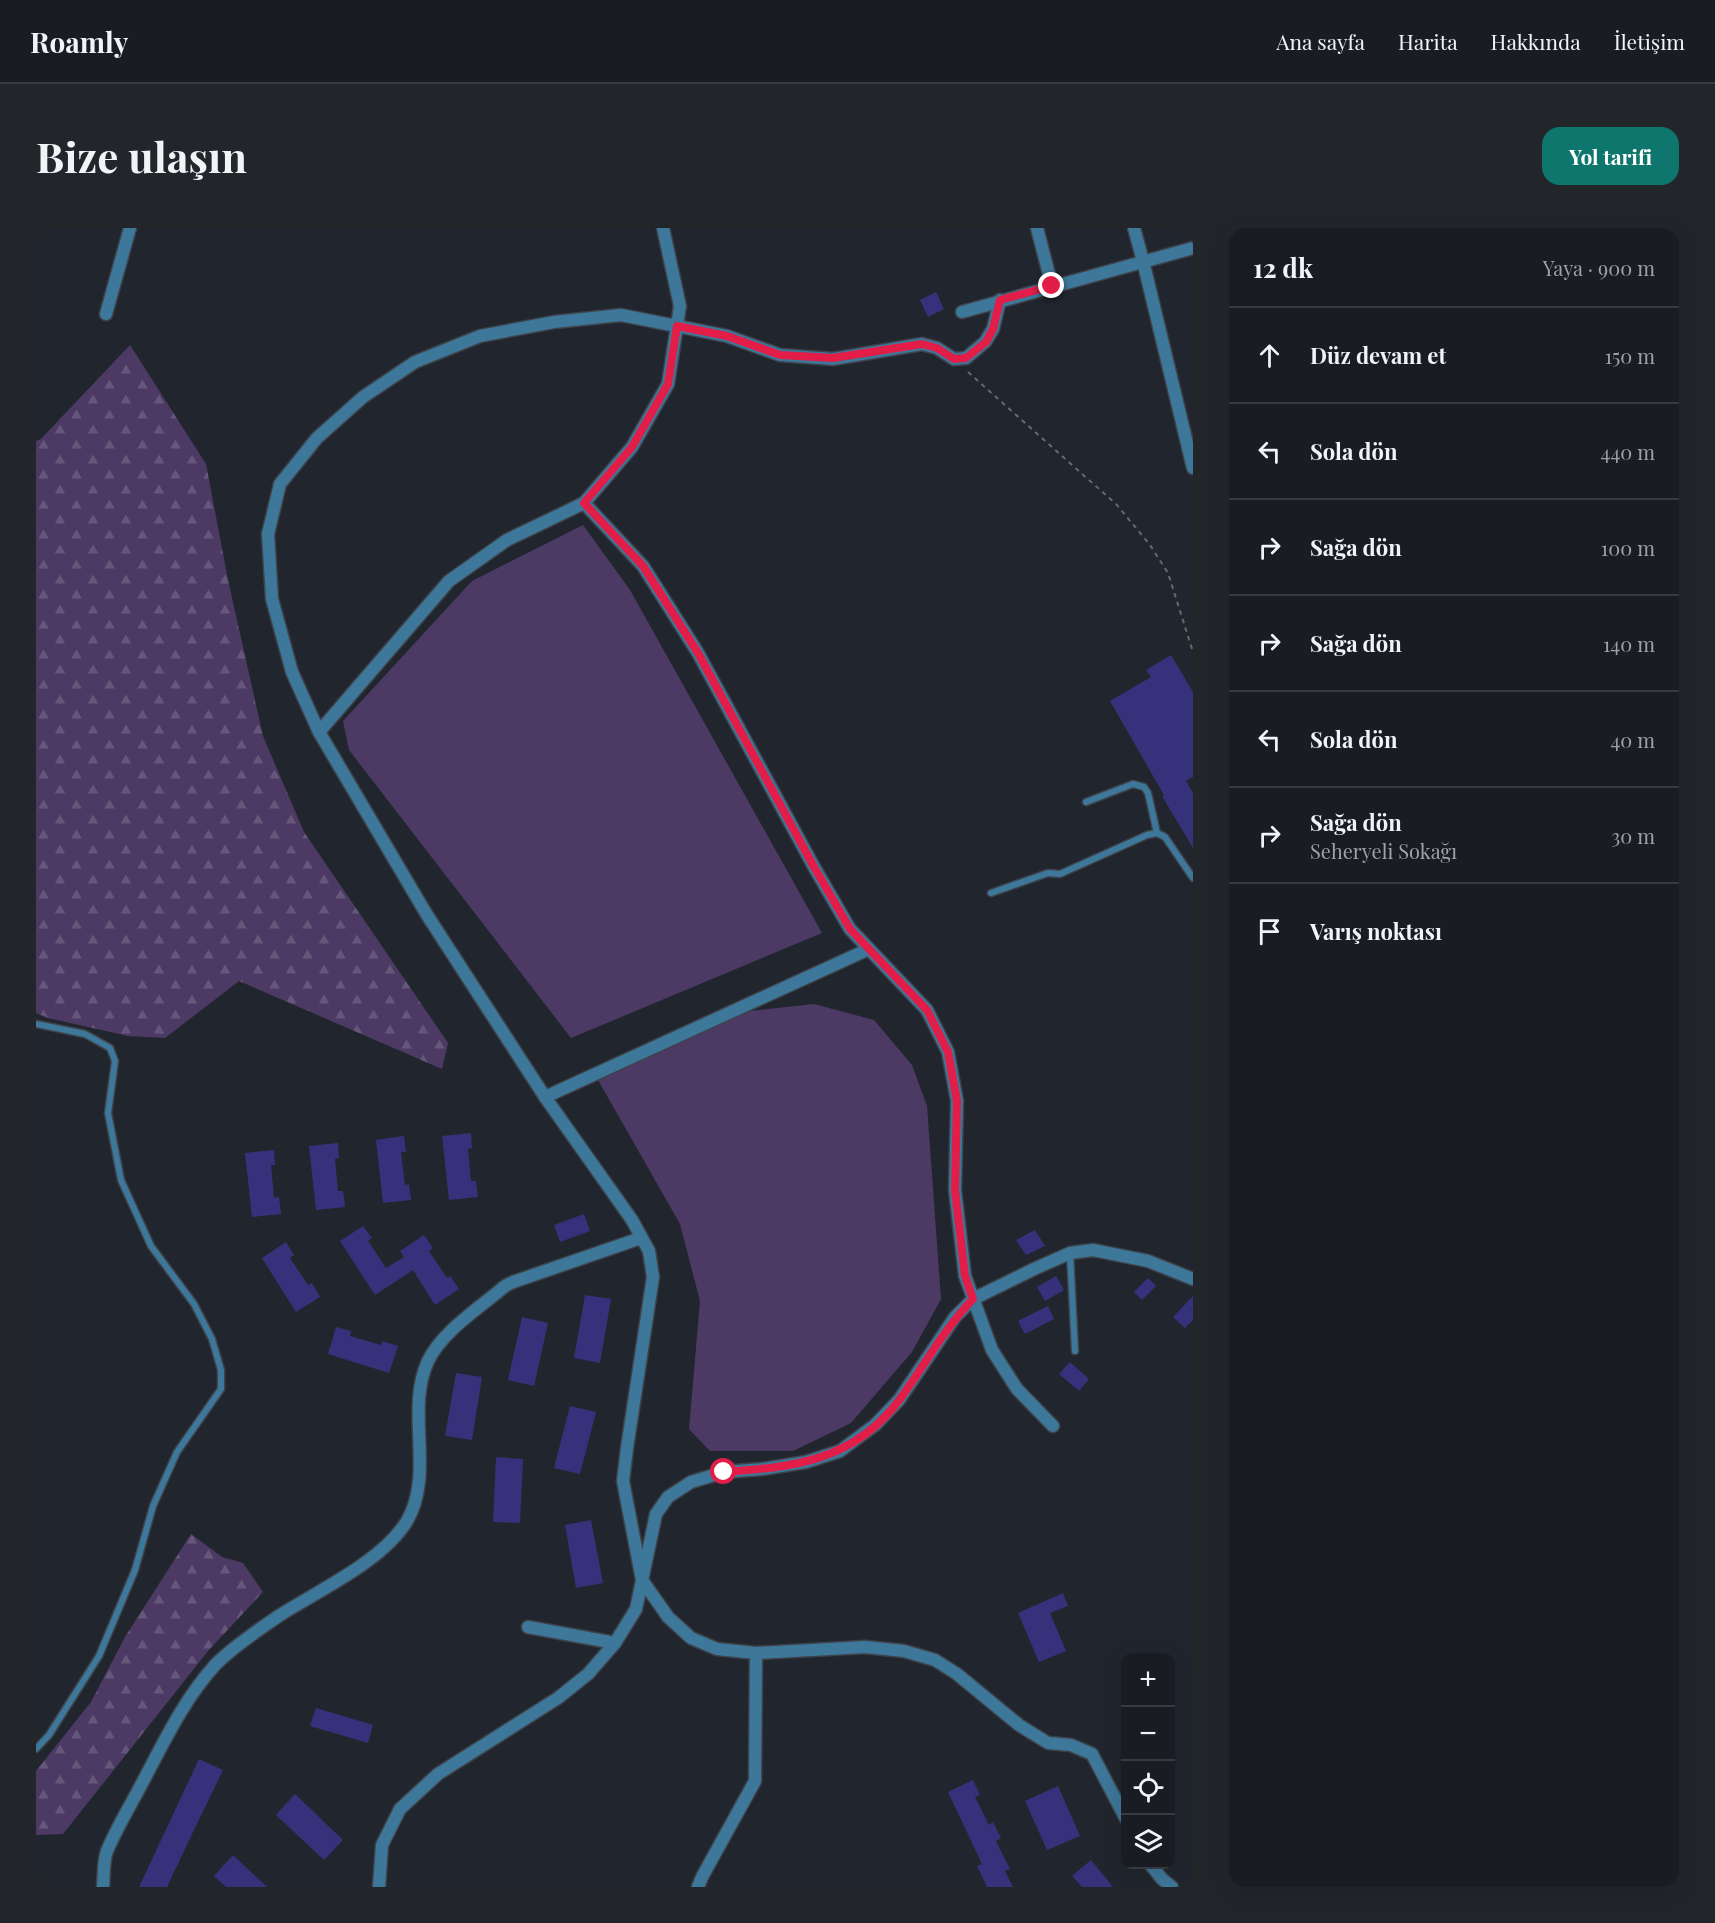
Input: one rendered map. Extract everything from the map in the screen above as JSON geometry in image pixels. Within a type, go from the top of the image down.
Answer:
[{"type":"street","points":[[106,314],[130,228]]},
{"type":"street","points":[[319,732],[449,581],[507,540],[584,503],[632,447],[668,384],[680,306],[663,228]]},
{"type":"street","points":[[1037,228],[1052,286]]},
{"type":"street","points":[[1134,228],[1193,468]]},
{"type":"street","points":[[962,312],[1193,248]]},
{"type":"street","points":[[1000,300],[993,329],[986,342],[966,358],[954,359],[937,348],[922,344],[833,358],[780,355],[727,336],[621,315],[554,322],[480,336],[415,362],[363,397],[317,438],[280,484],[268,534],[272,599],[292,672],[319,732],[427,915],[545,1097],[632,1220],[648,1251],[653,1277],[623,1481],[642,1580],[668,1617],[691,1638],[717,1649],[756,1653],[865,1647],[904,1651],[934,1660],[977,1689],[1019,1725],[1048,1743],[1071,1745],[1092,1754],[1123,1815]]},
{"type":"street","points":[[584,503],[643,566],[698,653],[850,929],[927,1010],[948,1052],[957,1101],[955,1190],[965,1276],[992,1350],[1017,1389],[1053,1426]]},
{"type":"street","points":[[545,1097],[869,949]]},
{"type":"street","points":[[103,1887],[106,1853],[177,1716],[195,1689],[218,1663],[246,1640],[279,1616],[354,1570],[386,1545],[407,1520],[419,1486],[419,1417],[422,1378],[428,1360],[445,1336],[506,1286],[519,1279],[641,1238]]},
{"type":"street","points":[[379,1887],[382,1845],[400,1809],[438,1774],[558,1698],[588,1674],[615,1643],[636,1609],[656,1514],[668,1497],[691,1482],[724,1472],[806,1462],[840,1451],[876,1425],[899,1400],[950,1325],[973,1299],[1070,1253],[1093,1250],[1148,1261],[1193,1279]]},
{"type":"street","points":[[528,1627],[615,1643]]},
{"type":"street","points":[[698,1887],[755,1781],[756,1653]]},
{"type":"street","points":[[1154,1869],[1162,1880],[1172,1887]]},
{"type":"lane","points":[[1086,802],[1133,784],[1144,787],[1148,793],[1157,833]]},
{"type":"lane","points":[[992,893],[1048,873],[1060,874],[1147,835],[1157,833],[1164,837],[1193,878]]},
{"type":"lane","points":[[36,1024],[85,1034],[110,1048],[115,1061],[108,1113],[121,1180],[151,1246],[194,1304],[212,1339],[221,1370],[221,1389],[177,1452],[153,1506],[135,1570],[99,1656],[49,1735],[36,1749]]},
{"type":"lane","points":[[1070,1253],[1075,1351]]},
{"type":"path","points":[[961,358],[969,373],[1117,505],[1150,545],[1167,573],[1193,652]]},
{"type":"green space","points":[[130,345],[206,464],[228,580],[263,736],[304,832],[448,1043],[442,1069],[239,981],[165,1038],[128,1036],[48,1018],[36,1013],[36,441],[41,439]]},
{"type":"green space","points":[[583,525],[630,590],[822,933],[571,1038],[349,750],[343,721],[472,581]]},
{"type":"green space","points":[[814,1004],[874,1020],[912,1065],[927,1106],[941,1299],[912,1352],[851,1423],[793,1451],[710,1451],[689,1429],[700,1301],[680,1224],[598,1080],[742,1012]]},
{"type":"green space","points":[[191,1534],[222,1557],[243,1563],[263,1592],[208,1651],[63,1834],[36,1835],[36,1771],[91,1702],[125,1637]]},
{"type":"building","points":[[936,292],[944,309],[928,317],[920,300]]},
{"type":"building","points":[[1171,655],[1193,692],[1193,777],[1186,781],[1193,793],[1193,848],[1110,701],[1151,677],[1146,670]]},
{"type":"building","points":[[471,1133],[472,1148],[468,1149],[471,1181],[476,1181],[478,1197],[449,1200],[442,1136]]},
{"type":"building","points":[[404,1136],[406,1152],[401,1152],[405,1185],[409,1184],[411,1200],[383,1203],[376,1140]]},
{"type":"building","points":[[338,1143],[339,1158],[335,1159],[338,1191],[343,1191],[345,1207],[316,1210],[309,1146]]},
{"type":"building","points":[[274,1150],[275,1165],[271,1165],[274,1198],[279,1197],[281,1214],[252,1217],[245,1153]]},
{"type":"building","points":[[584,1214],[590,1231],[560,1242],[554,1225]]},
{"type":"building","points":[[363,1226],[372,1238],[368,1241],[386,1268],[404,1257],[400,1251],[424,1235],[433,1248],[429,1251],[447,1278],[450,1276],[459,1289],[435,1305],[413,1270],[375,1295],[340,1241]]},
{"type":"building","points":[[1035,1230],[1045,1246],[1026,1255],[1016,1240]]},
{"type":"building","points":[[286,1242],[294,1255],[290,1258],[308,1285],[312,1283],[320,1297],[296,1312],[262,1258]]},
{"type":"building","points":[[1056,1276],[1064,1290],[1045,1301],[1037,1287]]},
{"type":"building","points":[[1148,1278],[1156,1286],[1142,1300],[1134,1292]]},
{"type":"building","points":[[585,1295],[611,1299],[600,1363],[574,1358]]},
{"type":"building","points":[[1193,1296],[1193,1320],[1185,1328],[1173,1317]]},
{"type":"building","points":[[1048,1306],[1054,1319],[1025,1334],[1018,1321]]},
{"type":"building","points":[[522,1317],[548,1323],[534,1386],[508,1380]]},
{"type":"building","points":[[336,1327],[351,1331],[350,1336],[381,1345],[382,1341],[398,1346],[389,1373],[328,1354]]},
{"type":"building","points":[[1070,1362],[1089,1379],[1079,1391],[1059,1374]]},
{"type":"building","points":[[456,1373],[482,1377],[472,1440],[445,1436]]},
{"type":"building","points":[[570,1406],[596,1412],[580,1474],[554,1468]]},
{"type":"building","points":[[496,1457],[523,1459],[520,1523],[493,1522]]},
{"type":"building","points":[[591,1520],[603,1583],[576,1588],[565,1525]]},
{"type":"building","points":[[1063,1593],[1068,1606],[1050,1613],[1066,1651],[1039,1662],[1018,1613]]},
{"type":"building","points":[[316,1708],[373,1725],[368,1743],[310,1726]]},
{"type":"building","points":[[199,1759],[223,1770],[167,1887],[139,1887]]},
{"type":"building","points":[[973,1780],[980,1795],[975,1797],[989,1825],[993,1822],[1001,1838],[996,1841],[1010,1869],[1005,1871],[1013,1887],[987,1887],[977,1866],[982,1864],[948,1792]]},
{"type":"building","points":[[1058,1786],[1080,1836],[1047,1850],[1025,1801]]},
{"type":"building","points":[[295,1794],[343,1840],[324,1860],[276,1815]]},
{"type":"building","points":[[233,1855],[267,1887],[226,1887],[214,1876]]},
{"type":"building","points":[[1091,1860],[1113,1887],[1082,1887],[1072,1876]]},
{"type":"route","points":[[724,1472],[806,1462],[840,1451],[876,1425],[899,1400],[939,1340],[973,1299],[965,1276],[955,1190],[957,1101],[948,1052],[927,1010],[850,929],[698,653],[643,566],[584,503],[632,447],[668,384],[677,326],[727,336],[780,355],[833,358],[922,344],[937,348],[954,359],[966,358],[986,342],[993,329],[1000,300],[1052,286]]}]
